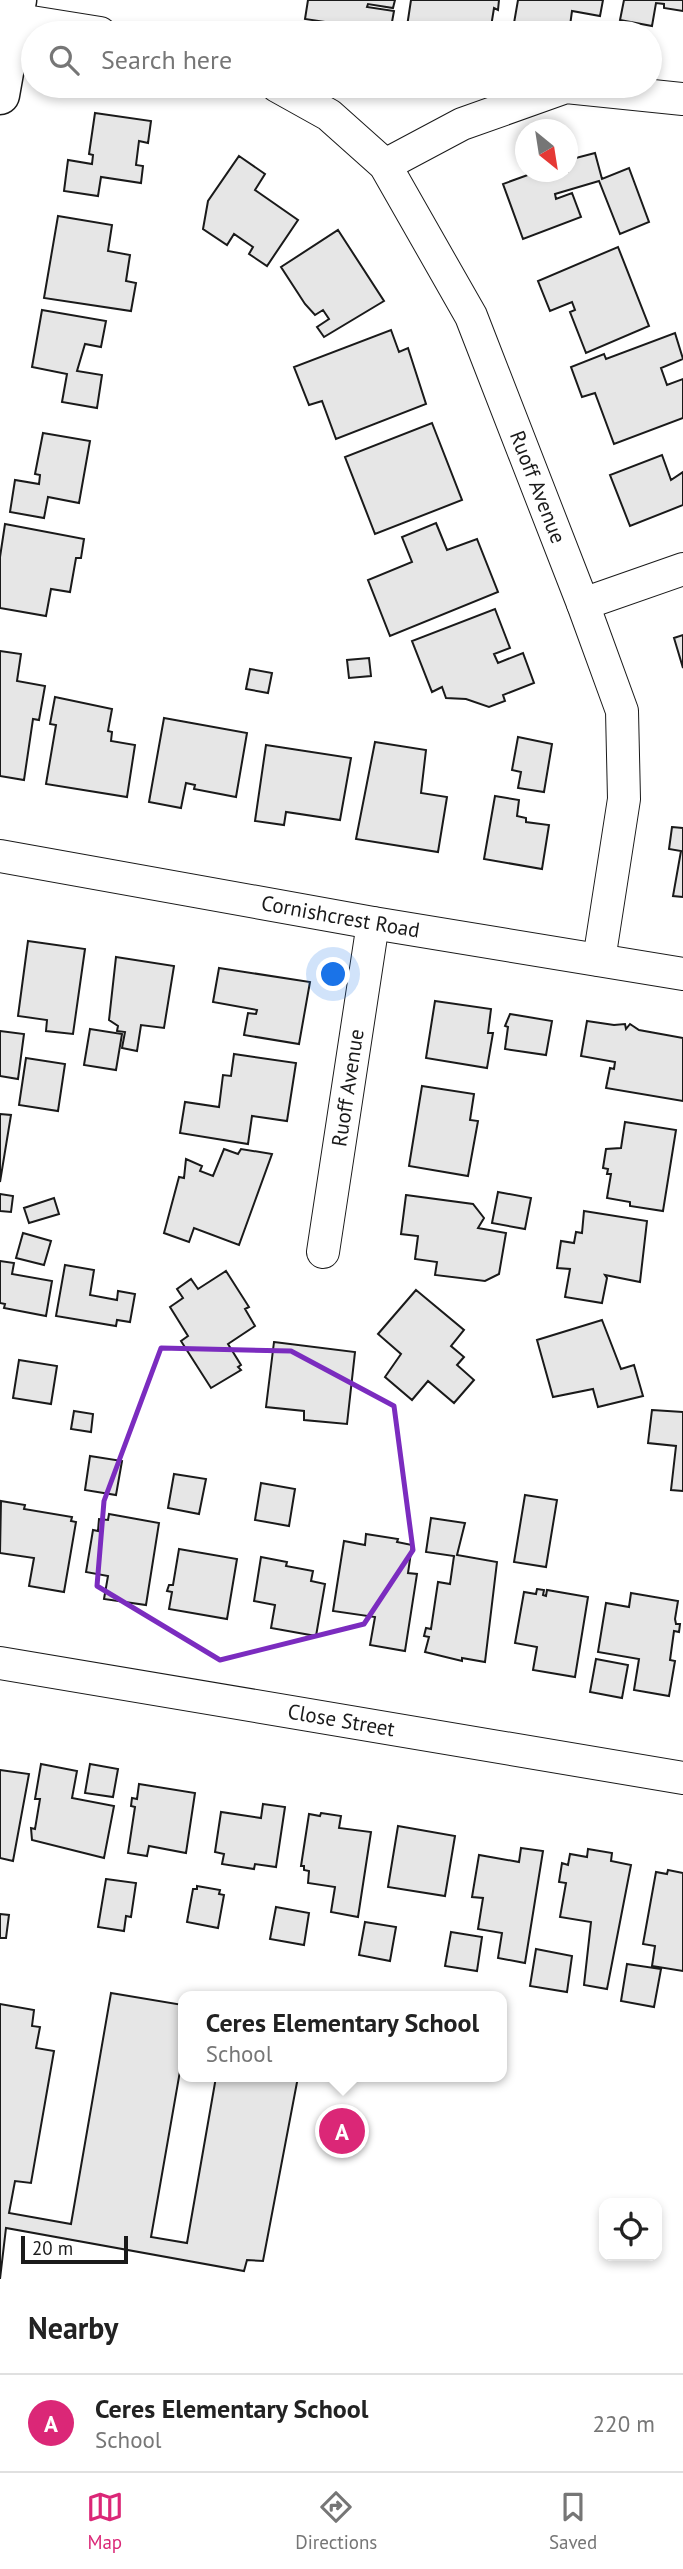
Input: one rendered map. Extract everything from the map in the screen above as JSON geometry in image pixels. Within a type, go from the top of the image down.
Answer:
[{"type":"street","points":[[0,95],[10,12],[49,21]]},
{"type":"street","points":[[662,97],[683,99]]},
{"type":"street","name":"Ruoff Avenue","points":[[299,98],[329,115],[385,165],[471,316],[622,711],[624,799],[599,960]]},
{"type":"street","points":[[385,165],[462,124],[535,98]]},
{"type":"street","points":[[583,604],[683,569]]},
{"type":"street","name":"Cornishcrest Road","points":[[0,856],[373,923],[683,974]]},
{"type":"street","name":"Ruoff Avenue","points":[[323,1252],[373,923]]},
{"type":"street","name":"Close Street","points":[[0,1662],[683,1778]]},
{"type":"highlighted area","points":[[161,1348],[291,1351],[394,1406],[413,1550],[364,1624],[220,1660],[97,1586],[104,1501]]},
{"type":"building","points":[[308,0],[395,0],[393,8],[368,4],[367,7],[394,11],[392,21],[305,19]]},
{"type":"building","points":[[411,0],[499,0],[498,10],[494,8],[492,21],[408,21]]},
{"type":"building","points":[[518,0],[603,0],[600,16],[572,11],[571,21],[514,21]]},
{"type":"building","points":[[624,0],[683,0],[683,11],[664,8],[664,4],[656,3],[653,21],[620,20]]},
{"type":"building","points":[[95,113],[151,121],[148,143],[139,141],[136,165],[143,166],[141,183],[101,177],[98,196],[64,191],[68,160],[92,164],[93,155],[89,154]]},
{"type":"building","points":[[595,153],[602,179],[629,168],[649,222],[620,234],[599,181],[555,194],[556,199],[572,193],[581,217],[523,239],[503,184],[515,180],[515,182],[578,182],[578,157]]},
{"type":"building","points":[[239,156],[265,174],[255,190],[298,220],[267,266],[249,254],[253,247],[234,234],[227,245],[203,229],[208,201]]},
{"type":"building","points":[[58,216],[112,225],[108,251],[130,255],[126,281],[136,283],[131,311],[44,298]]},
{"type":"building","points":[[338,230],[384,301],[324,337],[317,327],[329,319],[323,310],[315,315],[281,267]]},
{"type":"building","points":[[618,247],[649,326],[586,353],[570,312],[575,310],[572,302],[550,311],[538,281]]},
{"type":"building","points":[[42,310],[106,321],[101,347],[85,344],[77,371],[102,375],[97,408],[62,402],[67,374],[32,367]]},
{"type":"building","points":[[391,330],[399,352],[408,348],[426,404],[336,439],[322,401],[309,405],[294,367]]},
{"type":"building","points":[[675,333],[683,359],[661,368],[667,385],[683,379],[683,418],[614,444],[595,393],[582,397],[571,367],[604,354],[606,359]]},
{"type":"building","points":[[432,423],[462,500],[375,534],[345,457]]},
{"type":"building","points":[[43,433],[90,441],[79,503],[48,497],[44,518],[10,512],[15,480],[39,484],[40,475],[35,474]]},
{"type":"building","points":[[662,455],[671,480],[683,472],[683,505],[630,526],[610,475]]},
{"type":"building","points":[[436,523],[447,550],[477,539],[498,592],[390,636],[368,580],[412,562],[402,537]]},
{"type":"building","points":[[5,524],[84,539],[81,558],[76,558],[70,592],[51,589],[46,616],[0,608],[0,557]]},
{"type":"building","points":[[495,609],[510,648],[494,654],[498,663],[523,653],[534,683],[503,695],[505,701],[489,707],[466,699],[446,698],[442,687],[432,692],[412,641]]},
{"type":"building","points":[[683,635],[683,668],[674,638]]},
{"type":"building","points":[[0,651],[21,654],[17,681],[45,686],[39,720],[33,719],[24,780],[0,776]]},
{"type":"building","points":[[369,658],[371,676],[349,678],[347,660]]},
{"type":"building","points":[[250,669],[272,673],[268,693],[246,689]]},
{"type":"building","points":[[55,697],[112,709],[108,731],[112,732],[111,741],[135,745],[127,797],[46,784],[56,725],[50,724]]},
{"type":"building","points":[[164,718],[247,733],[236,797],[194,789],[195,785],[186,783],[181,808],[149,802]]},
{"type":"building","points":[[518,737],[552,744],[544,792],[518,788],[521,772],[512,770]]},
{"type":"building","points":[[375,742],[426,750],[421,793],[447,797],[438,852],[356,839]]},
{"type":"building","points":[[266,745],[351,758],[340,820],[286,812],[284,825],[255,821]]},
{"type":"building","points":[[495,796],[519,800],[517,816],[526,818],[526,822],[549,825],[542,869],[484,859]]},
{"type":"building","points":[[672,827],[683,828],[683,897],[673,896],[681,851],[669,849]]},
{"type":"building","points":[[28,941],[85,949],[73,1034],[46,1031],[47,1020],[18,1016]]},
{"type":"building","points":[[116,957],[174,966],[164,1028],[141,1025],[137,1051],[122,1048],[125,1032],[117,1031],[118,1026],[109,1020]]},
{"type":"building","points":[[219,968],[310,982],[299,1044],[244,1035],[248,1013],[256,1014],[257,1010],[213,1002]]},
{"type":"building","points":[[435,1001],[491,1009],[488,1033],[493,1033],[487,1068],[426,1058]]},
{"type":"building","points":[[510,1014],[552,1021],[546,1055],[505,1049],[508,1027],[505,1026]]},
{"type":"building","points":[[587,1021],[625,1024],[626,1029],[630,1024],[639,1030],[683,1038],[683,1101],[606,1088],[610,1068],[614,1069],[615,1062],[581,1056]]},
{"type":"building","points":[[90,1029],[122,1034],[116,1070],[84,1065]]},
{"type":"building","points":[[0,1031],[24,1034],[18,1079],[0,1076]]},
{"type":"building","points":[[234,1054],[296,1063],[287,1121],[252,1116],[248,1144],[180,1133],[185,1102],[219,1107],[223,1075],[231,1076]]},
{"type":"building","points":[[26,1058],[65,1064],[58,1111],[19,1105]]},
{"type":"building","points":[[422,1086],[474,1094],[470,1120],[478,1121],[468,1176],[409,1166]]},
{"type":"building","points":[[0,1114],[11,1115],[0,1182]]},
{"type":"building","points":[[625,1122],[676,1130],[663,1211],[630,1206],[630,1202],[607,1198],[611,1174],[607,1174],[608,1169],[603,1168],[606,1149],[621,1148]]},
{"type":"building","points":[[224,1149],[238,1154],[241,1149],[272,1154],[239,1245],[194,1228],[189,1242],[164,1233],[179,1177],[184,1178],[186,1159],[202,1166],[200,1171],[213,1176]]},
{"type":"building","points":[[498,1192],[531,1198],[525,1229],[492,1223]]},
{"type":"building","points":[[0,1194],[13,1196],[11,1212],[0,1211]]},
{"type":"building","points":[[406,1195],[473,1204],[484,1218],[478,1228],[506,1233],[499,1274],[485,1281],[435,1275],[437,1262],[415,1259],[418,1236],[401,1234]]},
{"type":"building","points":[[54,1198],[59,1214],[29,1223],[24,1208]]},
{"type":"building","points":[[584,1211],[647,1221],[640,1282],[605,1275],[607,1278],[602,1303],[565,1297],[570,1269],[557,1268],[561,1241],[574,1243],[576,1232],[582,1233]]},
{"type":"building","points":[[23,1233],[51,1241],[44,1265],[16,1258]]},
{"type":"building","points":[[0,1261],[14,1263],[12,1274],[52,1281],[46,1316],[4,1308],[5,1304],[0,1303]]},
{"type":"building","points":[[65,1265],[94,1270],[90,1295],[117,1300],[118,1291],[135,1294],[130,1322],[117,1320],[116,1326],[56,1316]]},
{"type":"building","points":[[226,1271],[249,1307],[245,1309],[255,1326],[228,1344],[241,1365],[238,1367],[241,1370],[211,1388],[181,1341],[188,1336],[170,1307],[183,1298],[177,1289],[191,1279],[198,1289]]},
{"type":"building","points":[[416,1290],[464,1330],[451,1346],[464,1357],[457,1365],[474,1380],[454,1403],[428,1381],[412,1400],[385,1377],[401,1354],[378,1334]]},
{"type":"building","points":[[602,1320],[621,1369],[634,1365],[643,1396],[598,1407],[593,1389],[553,1397],[537,1340]]},
{"type":"building","points":[[274,1342],[355,1352],[347,1424],[304,1420],[304,1411],[266,1407]]},
{"type":"building","points":[[19,1360],[57,1366],[51,1404],[13,1398]]},
{"type":"building","points":[[652,1410],[683,1412],[683,1491],[671,1490],[676,1446],[648,1443]]},
{"type":"building","points":[[74,1411],[93,1414],[91,1432],[71,1429]]},
{"type":"building","points":[[90,1456],[122,1461],[116,1495],[85,1490]]},
{"type":"building","points":[[174,1474],[206,1479],[199,1514],[168,1508]]},
{"type":"building","points":[[261,1483],[295,1489],[289,1526],[255,1520]]},
{"type":"building","points":[[525,1495],[557,1500],[546,1567],[514,1562]]},
{"type":"building","points":[[1,1501],[25,1505],[24,1509],[72,1517],[71,1521],[76,1522],[64,1592],[29,1586],[34,1558],[0,1553]]},
{"type":"building","points":[[109,1514],[159,1523],[146,1605],[104,1599],[108,1576],[86,1572],[93,1530],[98,1531],[99,1519],[108,1520]]},
{"type":"building","points":[[431,1518],[465,1523],[457,1555],[497,1562],[485,1662],[462,1658],[462,1661],[425,1652],[429,1637],[424,1636],[426,1628],[431,1629],[438,1582],[450,1584],[454,1556],[426,1552]]},
{"type":"building","points":[[366,1534],[398,1539],[397,1542],[412,1545],[408,1573],[417,1574],[405,1651],[370,1645],[375,1617],[333,1611],[344,1541],[365,1545]]},
{"type":"building","points":[[179,1549],[237,1559],[227,1619],[169,1609],[172,1592],[167,1591],[169,1585],[173,1585]]},
{"type":"building","points":[[261,1557],[287,1562],[286,1566],[313,1571],[311,1581],[325,1584],[316,1636],[271,1628],[275,1605],[254,1601]]},
{"type":"building","points":[[537,1589],[544,1590],[543,1595],[546,1596],[547,1590],[588,1597],[575,1677],[533,1670],[537,1647],[515,1643],[524,1592],[536,1594]]},
{"type":"building","points":[[631,1593],[678,1601],[675,1619],[676,1624],[680,1624],[679,1632],[674,1631],[670,1660],[675,1661],[669,1696],[634,1690],[639,1659],[598,1652],[606,1603],[629,1607]]},
{"type":"building","points":[[596,1659],[628,1665],[622,1698],[590,1692]]},
{"type":"building","points":[[41,1764],[77,1771],[72,1798],[114,1806],[104,1858],[32,1840],[31,1828],[35,1829],[40,1799],[35,1799]]},
{"type":"building","points":[[90,1764],[118,1769],[113,1797],[85,1793]]},
{"type":"building","points":[[0,1770],[29,1774],[13,1861],[0,1858]]},
{"type":"building","points":[[139,1784],[195,1793],[186,1853],[149,1846],[147,1856],[128,1853],[135,1807],[131,1806],[132,1798],[137,1799]]},
{"type":"building","points":[[263,1804],[285,1807],[276,1867],[255,1864],[254,1869],[222,1864],[224,1854],[215,1852],[221,1812],[261,1818]]},
{"type":"building","points":[[321,1813],[341,1816],[339,1828],[371,1832],[358,1917],[331,1912],[335,1887],[308,1883],[309,1871],[301,1866],[309,1814],[320,1816]]},
{"type":"building","points":[[398,1826],[455,1836],[445,1896],[388,1887]]},
{"type":"building","points":[[521,1848],[543,1851],[525,1963],[498,1958],[502,1933],[478,1929],[483,1898],[472,1897],[479,1855],[519,1862]]},
{"type":"building","points":[[588,1849],[612,1853],[611,1861],[631,1865],[607,1989],[584,1985],[591,1922],[560,1917],[566,1883],[559,1882],[562,1863],[568,1865],[570,1854],[587,1857]]},
{"type":"building","points":[[668,1870],[683,1873],[683,1971],[652,1966],[655,1946],[643,1944],[656,1872],[667,1874]]},
{"type":"building","points":[[106,1879],[136,1883],[131,1917],[126,1916],[124,1931],[98,1927]]},
{"type":"building","points":[[197,1886],[220,1890],[219,1894],[224,1895],[218,1928],[187,1922],[193,1889],[197,1889]]},
{"type":"building","points":[[276,1907],[309,1913],[304,1945],[270,1939]]},
{"type":"building","points":[[0,1914],[9,1915],[6,1938],[0,1938]]},
{"type":"building","points":[[365,1922],[396,1927],[390,1961],[359,1955]]},
{"type":"building","points":[[451,1932],[482,1937],[477,1971],[445,1966]]},
{"type":"building","points":[[536,1949],[572,1956],[567,1992],[530,1986]]},
{"type":"building","points":[[627,1964],[661,1969],[654,2007],[621,2001]]},
{"type":"building","points":[[111,1993],[178,2004],[178,2082],[151,2237],[187,2243],[215,2082],[297,2082],[263,2261],[247,2260],[244,2271],[6,2228],[0,2279],[0,2004],[34,2010],[32,2026],[40,2027],[36,2048],[54,2051],[31,2183],[15,2181],[9,2213],[71,2224]]},
{"type":"place","name":"Ceres Elementary School","points":[[342,2131]]}]
